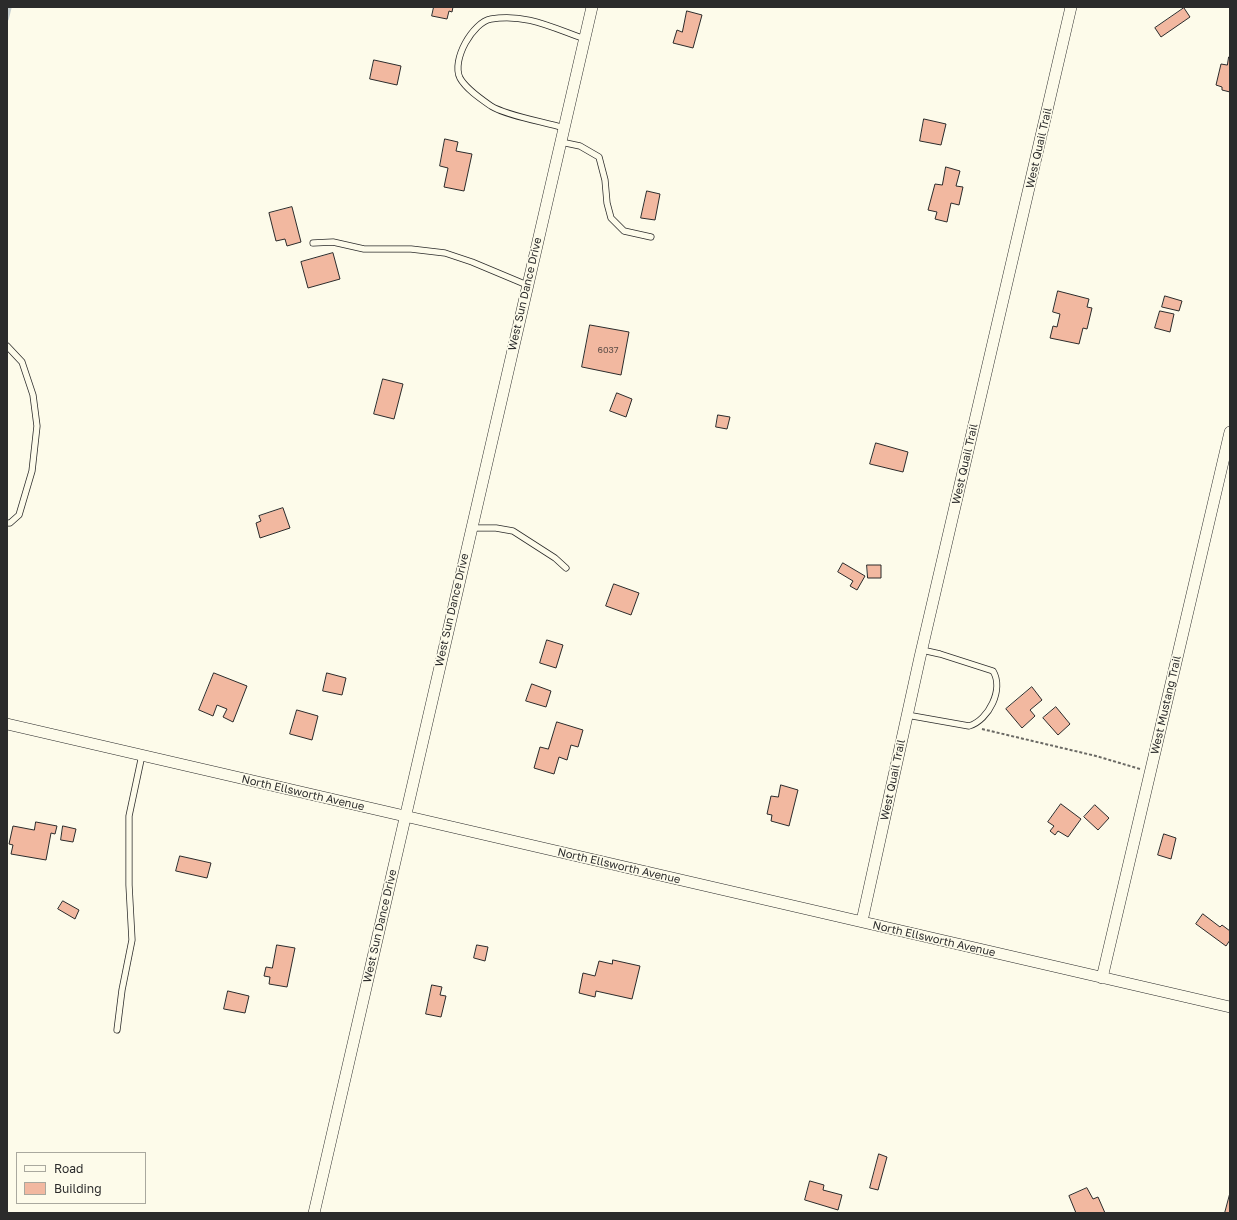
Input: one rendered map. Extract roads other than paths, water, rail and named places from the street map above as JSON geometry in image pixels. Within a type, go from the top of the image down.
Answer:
[{"type":"street","name":"West Sun Dance Drive","points":[[314,1213],[404,816],[592,7]]},
{"type":"street","name":"West Quail Trail","points":[[862,921],[907,715],[1072,7]]},
{"type":"street","name":"West Mustang Trail","points":[[1102,978],[1230,432]]},
{"type":"street","name":"North Ellsworth Avenue","points":[[7,724],[862,921],[1230,1008]]},
{"type":"lane","points":[[564,128],[493,107],[470,90],[460,78],[457,68],[463,48],[475,28],[490,19],[522,18],[546,23],[585,39]]},
{"type":"lane","points":[[561,142],[580,146],[599,157],[605,180],[607,203],[611,218],[624,231],[651,237]]},
{"type":"lane","points":[[313,243],[333,242],[364,248],[411,249],[445,253],[472,262],[527,285]]},
{"type":"lane","points":[[7,346],[22,362],[34,395],[37,426],[32,471],[19,515],[10,523],[7,523]]},
{"type":"lane","points":[[471,528],[496,528],[513,531],[555,558],[566,568]]},
{"type":"lane","points":[[907,715],[969,726],[974,724],[989,710],[997,690],[996,676],[993,671],[940,654],[922,650]]},
{"type":"lane","points":[[117,1030],[122,990],[132,940],[129,885],[129,816],[142,755]]},
{"type":"waterway","points":[[7,19],[10,7]]}]
